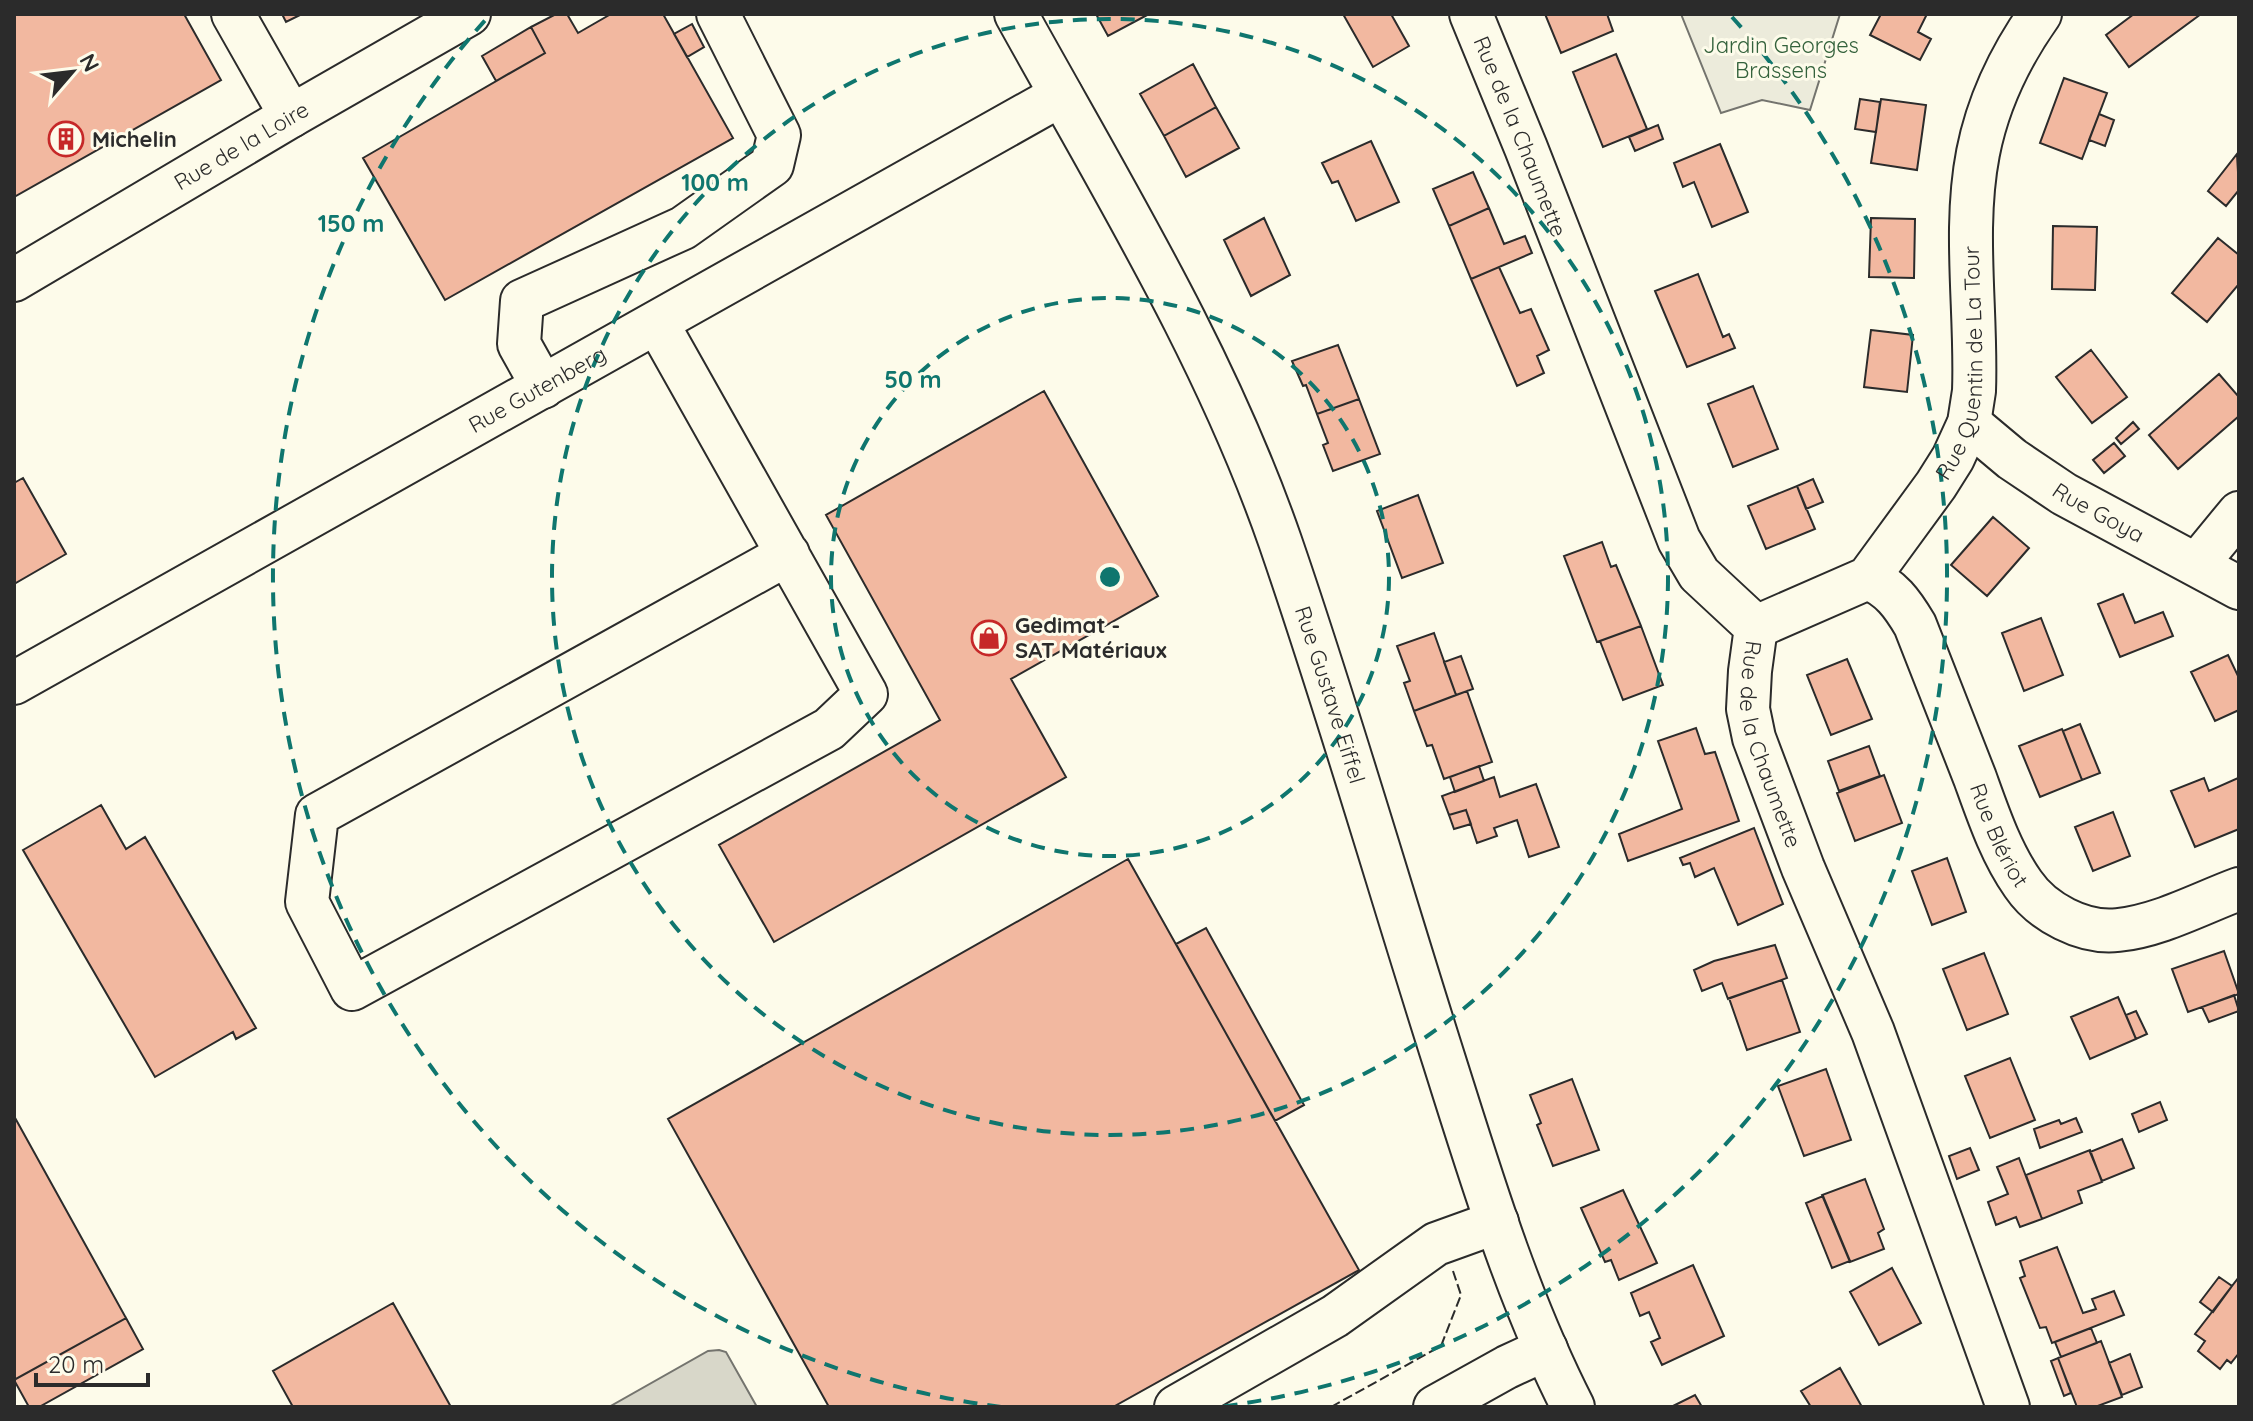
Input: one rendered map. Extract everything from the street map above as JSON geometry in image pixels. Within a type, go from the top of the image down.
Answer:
[{"type":"street","points":[[233,14],[291,116]]},
{"type":"street","name":"Rue de la Loire","points":[[14,280],[469,14]]},
{"type":"street","points":[[543,387],[519,344],[522,301],[683,228],[772,165],[779,135],[718,14]]},
{"type":"street","name":"Rue Gustave Eiffel","points":[[1016,14],[1139,232],[1185,321],[1248,460],[1278,537],[1497,1222],[1546,1349],[1573,1407]]},
{"type":"street","name":"Rue de la Chaumette","points":[[1471,14],[1679,540],[1699,574],[1756,627],[1748,709],[1754,738],[1803,868],[1873,1032],[2008,1407]]},
{"type":"street","name":"Rue Quentin de La Tour","points":[[1868,578],[1936,485],[1969,423],[1974,391],[1973,195],[1978,153],[1998,88],[2016,51],[2040,14]]},
{"type":"street","name":"Rue Gutenberg","points":[[14,683],[1061,95]]},
{"type":"street","points":[[657,323],[788,554],[866,694],[829,729],[352,989],[307,902],[317,815],[788,554]]},
{"type":"street","name":"Rue Goya","points":[[1969,423],[2012,459],[2064,494],[2239,588]]},
{"type":"street","points":[[2197,564],[2239,513]]},
{"type":"street","points":[[1756,627],[1868,578]]},
{"type":"street","name":"Rue Blériot","points":[[1868,578],[1896,596],[1915,625],[1995,831],[2023,885],[2045,907],[2065,919],[2091,928],[2115,931],[2142,926],[2239,889]]},
{"type":"street","points":[[1176,1407],[1335,1316],[1436,1244],[1497,1222]]},
{"type":"street","points":[[1435,1407],[1546,1349]]},
{"type":"green space","name":"Jardin Georges Brassens","points":[[1681,14],[1840,14],[1810,110],[1762,100],[1721,113]]},
{"type":"shaded area","points":[[708,1351],[726,1352],[757,1407],[609,1407]]},
{"type":"building","name":"Michelin","points":[[14,14],[184,14],[221,80],[14,197]]},
{"type":"building","points":[[282,14],[302,14],[286,22]]},
{"type":"building","points":[[556,14],[567,14],[578,33],[611,14],[663,14],[733,138],[445,300],[363,158],[545,53],[531,27]]},
{"type":"building","points":[[1096,14],[1149,14],[1108,36]]},
{"type":"building","points":[[1343,14],[1391,14],[1409,46],[1373,67]]},
{"type":"building","points":[[1545,14],[1607,14],[1613,31],[1561,53]]},
{"type":"building","points":[[1881,14],[1927,14],[1918,32],[1931,39],[1920,60],[1870,35]]},
{"type":"building","points":[[2134,14],[2201,14],[2129,67],[2106,35]]},
{"type":"building","points":[[692,24],[704,47],[687,57],[674,34]]},
{"type":"building","points":[[531,27],[545,53],[496,81],[482,56]]},
{"type":"building","points":[[1616,54],[1647,129],[1603,147],[1573,72]]},
{"type":"building","points":[[1193,64],[1216,107],[1164,136],[1140,94]]},
{"type":"building","points":[[2064,78],[2107,93],[2082,159],[2040,143]]},
{"type":"building","points":[[1860,99],[1880,102],[1876,132],[1855,129]]},
{"type":"building","points":[[1881,99],[1926,105],[1917,170],[1871,163]]},
{"type":"building","points":[[1216,107],[1239,148],[1186,177],[1164,136]]},
{"type":"building","points":[[2099,114],[2114,120],[2105,146],[2089,140]]},
{"type":"building","points":[[1658,125],[1663,139],[1635,151],[1629,137]]},
{"type":"building","points":[[1371,141],[1399,202],[1356,221],[1338,181],[1332,183],[1322,163]]},
{"type":"building","points":[[1720,144],[1748,212],[1712,227],[1694,182],[1683,187],[1674,163]]},
{"type":"building","points":[[2237,154],[2239,190],[2226,206],[2208,191]]},
{"type":"building","points":[[1473,172],[1489,208],[1449,226],[1433,189]]},
{"type":"building","points":[[1489,208],[1504,244],[1525,236],[1532,253],[1471,279],[1449,226]]},
{"type":"building","points":[[1264,218],[1290,275],[1251,296],[1224,240]]},
{"type":"building","points":[[1871,218],[1915,219],[1914,278],[1869,277]]},
{"type":"building","points":[[2053,226],[2097,227],[2095,290],[2052,289]]},
{"type":"building","points":[[2218,238],[2239,255],[2239,284],[2207,322],[2172,293]]},
{"type":"building","points":[[1499,267],[1520,313],[1531,309],[1549,350],[1537,356],[1544,373],[1517,386],[1471,279]]},
{"type":"building","points":[[1698,274],[1723,337],[1729,334],[1735,348],[1687,367],[1655,291]]},
{"type":"building","points":[[1871,330],[1913,335],[1907,392],[1864,387]]},
{"type":"building","points":[[1338,345],[1359,399],[1317,414],[1306,385],[1303,386],[1292,361]]},
{"type":"building","points":[[2091,350],[2127,397],[2092,423],[2056,377]]},
{"type":"building","points":[[2219,374],[2239,397],[2239,416],[2178,469],[2149,435]]},
{"type":"building","points":[[1753,386],[1778,449],[1733,467],[1708,404]]},
{"type":"building","name":"Gedimat - SAT Matériaux","points":[[1044,391],[1158,596],[1011,679],[1066,777],[774,942],[719,845],[940,720],[826,515]]},
{"type":"building","points":[[1359,399],[1380,454],[1333,471],[1323,445],[1328,443],[1317,414]]},
{"type":"building","points":[[2133,422],[2139,429],[2121,444],[2116,438]]},
{"type":"building","points":[[2114,443],[2125,456],[2104,473],[2093,460]]},
{"type":"building","points":[[23,478],[66,554],[14,584],[14,483]]},
{"type":"building","points":[[1813,479],[1823,502],[1806,509],[1797,486]]},
{"type":"building","points":[[1797,486],[1815,529],[1766,549],[1748,506]]},
{"type":"building","points":[[1418,495],[1443,563],[1402,578],[1377,511]]},
{"type":"building","points":[[1993,517],[2029,548],[1987,596],[1951,565]]},
{"type":"building","points":[[1602,542],[1611,567],[1616,565],[1641,626],[1597,642],[1564,556]]},
{"type":"building","points":[[2123,594],[2135,623],[2163,612],[2173,636],[2120,657],[2098,604]]},
{"type":"building","points":[[2041,618],[2063,675],[2024,691],[2002,633]]},
{"type":"building","points":[[1641,626],[1663,685],[1623,700],[1600,641]]},
{"type":"building","points":[[1434,633],[1456,695],[1414,711],[1404,683],[1410,681],[1397,646]]},
{"type":"building","points":[[2228,655],[2239,678],[2239,710],[2215,721],[2191,672]]},
{"type":"building","points":[[1461,656],[1473,689],[1456,695],[1444,662]]},
{"type":"building","points":[[1847,659],[1872,719],[1831,735],[1807,675]]},
{"type":"building","points":[[1467,691],[1492,762],[1444,779],[1432,745],[1427,746],[1414,711]]},
{"type":"building","points":[[2080,724],[2100,773],[2082,780],[2063,731]]},
{"type":"building","points":[[1696,728],[1705,754],[1715,752],[1739,821],[1628,861],[1619,834],[1682,809],[1658,741]]},
{"type":"building","points":[[2062,729],[2082,780],[2040,797],[2019,746]]},
{"type":"building","points":[[1869,746],[1880,776],[1839,791],[1828,761]]},
{"type":"building","points":[[1479,766],[1484,781],[1455,792],[1450,777]]},
{"type":"building","points":[[1884,775],[1902,823],[1855,841],[1837,793]]},
{"type":"building","points":[[1494,777],[1500,797],[1536,784],[1559,847],[1529,857],[1517,820],[1494,828],[1497,836],[1477,843],[1466,810],[1449,815],[1442,796]]},
{"type":"building","points":[[2204,778],[2209,791],[2238,778],[2239,829],[2195,847],[2171,791]]},
{"type":"building","points":[[101,805],[126,849],[145,837],[256,1028],[236,1039],[233,1032],[155,1077],[23,850]]},
{"type":"building","points":[[1466,810],[1471,824],[1454,829],[1449,815]]},
{"type":"building","points":[[2113,812],[2130,856],[2093,871],[2075,827]]},
{"type":"building","points":[[1754,828],[1783,904],[1738,925],[1714,868],[1695,877],[1690,863],[1683,865],[1680,858]]},
{"type":"building","points":[[1947,858],[1966,912],[1932,925],[1912,871]]},
{"type":"building","points":[[1128,859],[1359,1270],[1113,1407],[829,1407],[668,1119]]},
{"type":"building","points":[[1206,928],[1304,1105],[1275,1121],[1176,944]]},
{"type":"building","points":[[1775,945],[1787,978],[1728,999],[1722,983],[1702,991],[1694,970],[1714,961]]},
{"type":"building","points":[[2224,951],[2239,994],[2188,1012],[2172,969]]},
{"type":"building","points":[[1984,953],[2008,1014],[1967,1030],[1943,969]]},
{"type":"building","points":[[1782,980],[1800,1032],[1747,1050],[1729,998]]},
{"type":"building","points":[[2234,995],[2239,1011],[2209,1022],[2202,1007]]},
{"type":"building","points":[[2118,997],[2136,1039],[2090,1059],[2071,1017]]},
{"type":"building","points":[[2136,1011],[2147,1034],[2136,1039],[2126,1015]]},
{"type":"building","points":[[2010,1058],[2035,1120],[1990,1138],[1965,1076]]},
{"type":"building","points":[[1826,1069],[1851,1140],[1804,1156],[1778,1086]]},
{"type":"building","points":[[1572,1079],[1599,1150],[1553,1166],[1537,1125],[1541,1123],[1530,1095]]},
{"type":"building","points":[[2160,1102],[2167,1120],[2139,1132],[2132,1114]]},
{"type":"building","points":[[14,1116],[126,1318],[14,1380]]},
{"type":"building","points":[[2076,1118],[2082,1132],[2040,1148],[2034,1129]]},
{"type":"building","points":[[2122,1139],[2134,1168],[2102,1181],[2090,1152]]},
{"type":"building","points":[[1970,1148],[1979,1170],[1957,1179],[1949,1156]]},
{"type":"building","points":[[2090,1150],[2102,1182],[2078,1191],[2082,1203],[2042,1219],[2026,1175]]},
{"type":"building","points":[[2019,1158],[2042,1219],[2020,1227],[2016,1217],[1996,1225],[1988,1202],[2008,1194],[1997,1167]]},
{"type":"building","points":[[1865,1179],[1884,1229],[1878,1233],[1884,1249],[1850,1262],[1822,1195]]},
{"type":"building","points":[[1623,1190],[1657,1263],[1619,1280],[1611,1260],[1605,1262],[1581,1208]]},
{"type":"building","points":[[1823,1196],[1850,1261],[1832,1268],[1806,1203]]},
{"type":"building","points":[[2057,1247],[2083,1313],[2096,1309],[2092,1299],[2114,1291],[2124,1315],[2052,1343],[2046,1327],[2040,1328],[2020,1278],[2025,1276],[2020,1261]]},
{"type":"building","points":[[1693,1265],[1724,1336],[1662,1365],[1651,1342],[1660,1338],[1649,1312],[1640,1316],[1631,1293]]},
{"type":"building","points":[[1892,1268],[1921,1323],[1879,1345],[1850,1292]]},
{"type":"building","points":[[2219,1277],[2232,1286],[2213,1312],[2200,1302]]},
{"type":"building","points":[[2239,1277],[2239,1353],[2231,1363],[2227,1360],[2220,1369],[2198,1351],[2205,1341],[2195,1334]]},
{"type":"building","points":[[393,1303],[451,1407],[293,1407],[273,1371]]},
{"type":"building","points":[[126,1318],[143,1349],[39,1407],[29,1407],[14,1380]]},
{"type":"building","points":[[2091,1328],[2097,1343],[2061,1357],[2055,1342]]},
{"type":"building","points":[[2101,1341],[2122,1397],[2095,1407],[2077,1407],[2058,1358]]},
{"type":"building","points":[[2130,1354],[2142,1387],[2122,1395],[2109,1363]]},
{"type":"building","points":[[2058,1358],[2071,1393],[2064,1396],[2051,1361]]},
{"type":"building","points":[[1840,1368],[1862,1407],[1811,1407],[1801,1391]]},
{"type":"building","points":[[1695,1395],[1702,1407],[1671,1407]]},
{"type":"fence","points":[[1331,1407],[1441,1346],[1461,1295],[1453,1271]]},
{"type":"place","name":"Michelin","points":[[66,139]]},
{"type":"place","name":"Gedimat - SAT Matériaux","points":[[989,638]]}]
